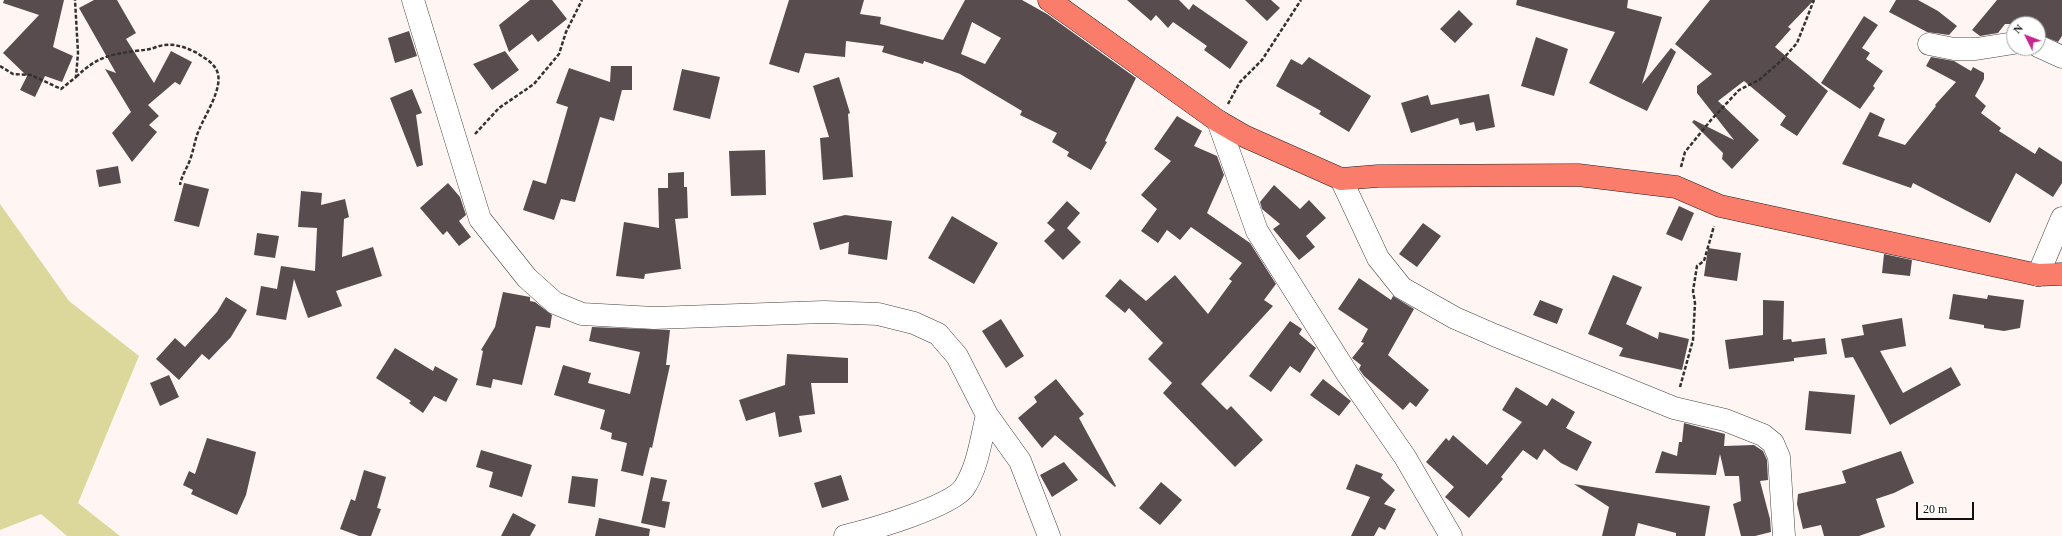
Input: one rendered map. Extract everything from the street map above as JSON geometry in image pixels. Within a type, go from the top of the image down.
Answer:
[{"type":"main road","points":[[1049,0],[1218,121],[1244,136],[1341,179],[1378,176],[1578,175],[1676,187],[1720,206],[2038,275],[2062,274]]},
{"type":"street","points":[[413,0],[458,152],[480,219],[527,278],[555,302],[582,314],[654,318],[824,312],[878,314],[914,323],[938,334],[957,356],[987,415],[1020,461],[1049,536]]},
{"type":"street","points":[[1928,44],[1954,49],[1976,49],[2006,44]]},
{"type":"street","points":[[2046,50],[2062,57]]},
{"type":"street","points":[[1218,121],[1257,231],[1348,375],[1405,457],[1451,536]]},
{"type":"street","points":[[1341,179],[1378,258],[1402,288],[1455,318],[1494,336],[1674,408],[1725,420],[1763,435],[1773,443],[1780,457],[1784,536]]},
{"type":"street","points":[[2038,275],[2062,218]]},
{"type":"street","points":[[845,536],[871,529],[945,502],[963,490],[974,470],[987,415]]},
{"type":"path","points":[[75,0],[78,53],[76,76]]},
{"type":"path","points":[[458,152],[499,108],[534,84],[559,54],[566,32],[582,0]]},
{"type":"path","points":[[1218,121],[1240,82],[1262,60],[1301,0]]},
{"type":"path","points":[[1676,187],[1685,152],[1711,120],[1739,90],[1759,80],[1782,60],[1797,43],[1814,0]]},
{"type":"path","points":[[0,66],[14,74],[31,75],[60,89],[100,57],[137,51],[148,51],[169,44],[179,45],[193,51],[214,65],[218,72],[218,78],[214,98],[198,132],[191,157],[181,176],[180,185]]},
{"type":"path","points":[[1674,408],[1693,340],[1696,303],[1693,291],[1698,266],[1704,261],[1707,253],[1720,206]]},
{"type":"shaded area","points":[[0,204],[69,301],[139,356],[78,503],[120,536],[67,536],[41,514],[0,530]]},
{"type":"building","points":[[4,0],[64,0],[53,47],[73,56],[62,82],[45,76],[35,97],[20,90],[27,76],[3,53],[39,15],[3,3]]},
{"type":"building","points":[[94,0],[117,0],[136,33],[126,39],[154,83],[171,51],[192,62],[180,85],[175,82],[148,105],[159,116],[149,125],[157,132],[132,162],[112,133],[131,112],[105,69],[116,73],[79,8]]},
{"type":"building","points":[[530,0],[552,0],[567,19],[538,42],[532,34],[509,52],[499,25]]},
{"type":"building","points":[[789,0],[864,0],[860,14],[881,17],[880,24],[943,40],[965,0],[1022,0],[1047,14],[1136,78],[1105,141],[1107,142],[1091,170],[1067,156],[1069,152],[1052,142],[1057,133],[1020,115],[1022,111],[960,74],[924,61],[923,64],[882,52],[884,46],[846,41],[845,57],[805,53],[799,73],[769,64]],"holes":[[[972,22],[1001,38],[985,64],[961,54]]]},
{"type":"building","points":[[1127,0],[1179,0],[1189,10],[1193,4],[1248,42],[1230,69],[1204,50],[1207,46],[1173,22],[1168,28],[1156,15],[1151,21]]},
{"type":"building","points":[[1245,0],[1271,0],[1280,8],[1267,21]]},
{"type":"building","points":[[1517,0],[1628,0],[1627,8],[1662,17],[1642,84],[1671,48],[1676,52],[1647,111],[1589,83],[1615,32],[1516,5]]},
{"type":"building","points":[[1710,0],[1814,0],[1788,27],[1791,29],[1775,47],[1828,91],[1797,136],[1780,125],[1786,116],[1744,81],[1718,101],[1759,140],[1732,169],[1722,159],[1723,153],[1692,122],[1694,120],[1734,140],[1697,93],[1697,86],[1712,74],[1675,44]]},
{"type":"building","points":[[1896,0],[1918,0],[1938,11],[1957,26],[1949,35],[1927,32],[1889,12]]},
{"type":"building","points":[[1997,0],[2062,0],[2062,36],[2058,42],[2046,37],[2046,16],[2006,16],[2006,24],[1998,33],[1980,36],[1972,30]]},
{"type":"building","points":[[1459,10],[1473,24],[1455,43],[1440,29]]},
{"type":"building","points":[[1864,16],[1878,25],[1862,48],[1870,53],[1866,59],[1883,71],[1873,86],[1875,88],[1860,109],[1821,83]]},
{"type":"building","points":[[409,31],[417,56],[395,63],[388,38]]},
{"type":"building","points":[[1536,37],[1568,49],[1554,96],[1521,86]]},
{"type":"building","points":[[505,51],[519,70],[492,90],[473,64]]},
{"type":"building","points":[[1309,57],[1371,96],[1349,132],[1319,114],[1321,111],[1276,86],[1291,59],[1302,65]]},
{"type":"building","points":[[1931,57],[1954,61],[1971,71],[1973,67],[1984,73],[1984,79],[1975,96],[1986,106],[1981,113],[2001,128],[1999,131],[2035,154],[2039,147],[2062,162],[2062,183],[2053,197],[2016,173],[1990,223],[1913,183],[1911,188],[1842,164],[1870,112],[1885,119],[1878,136],[1905,145],[1936,106],[1935,105],[1956,82],[1926,66]]},
{"type":"building","points":[[611,66],[632,66],[632,90],[622,90],[614,121],[600,117],[575,202],[561,199],[554,220],[523,210],[533,180],[546,184],[568,107],[556,103],[569,68],[610,82]]},
{"type":"building","points":[[682,69],[720,77],[710,119],[673,110]]},
{"type":"building","points":[[839,77],[850,113],[848,114],[853,177],[823,180],[820,138],[829,137],[813,86]]},
{"type":"building","points":[[412,89],[422,113],[416,115],[423,165],[417,167],[390,98]]},
{"type":"building","points":[[1489,94],[1495,127],[1476,131],[1474,122],[1460,125],[1458,118],[1411,133],[1401,103],[1428,95],[1431,105]]},
{"type":"building","points":[[1177,116],[1202,131],[1194,146],[1217,156],[1224,175],[1207,213],[1250,243],[1276,284],[1264,300],[1273,306],[1201,384],[1227,410],[1231,406],[1263,440],[1235,467],[1163,393],[1172,383],[1148,359],[1163,343],[1129,308],[1125,313],[1105,296],[1120,279],[1146,301],[1175,275],[1208,314],[1232,281],[1229,279],[1242,263],[1191,227],[1180,240],[1167,230],[1158,243],[1141,231],[1157,209],[1141,195],[1171,161],[1154,149]]},
{"type":"building","points":[[765,150],[766,195],[731,196],[729,151]]},
{"type":"building","points":[[118,166],[121,183],[99,187],[96,170]]},
{"type":"building","points":[[684,172],[684,187],[687,187],[688,218],[675,219],[681,269],[645,274],[644,279],[616,276],[624,222],[659,228],[658,188],[668,188],[668,173]]},
{"type":"building","points":[[184,183],[209,189],[199,227],[174,221]]},
{"type":"building","points":[[448,183],[460,197],[466,215],[459,221],[471,237],[459,246],[447,231],[443,235],[420,208]]},
{"type":"building","points":[[1274,185],[1300,209],[1309,200],[1326,218],[1306,236],[1315,247],[1299,260],[1273,229],[1280,224],[1262,209],[1260,202]]},
{"type":"building","points":[[301,191],[322,193],[321,205],[345,199],[349,217],[344,219],[342,257],[373,247],[382,276],[336,291],[342,306],[308,318],[294,279],[286,320],[256,315],[261,286],[277,289],[281,266],[315,271],[317,228],[298,227]]},
{"type":"building","points":[[1067,201],[1080,213],[1067,228],[1081,242],[1063,260],[1044,241],[1055,230],[1047,223]]},
{"type":"building","points":[[1679,206],[1694,213],[1682,241],[1666,234]]},
{"type":"building","points":[[845,215],[892,221],[887,260],[848,254],[849,242],[820,250],[813,223]]},
{"type":"building","points":[[952,216],[998,243],[974,284],[928,258]]},
{"type":"building","points":[[1423,223],[1441,236],[1417,267],[1399,254]]},
{"type":"building","points":[[257,233],[279,236],[275,258],[254,255]]},
{"type":"building","points":[[1708,248],[1741,253],[1737,281],[1704,276]]},
{"type":"building","points":[[1884,254],[1912,260],[1910,276],[1882,273]]},
{"type":"building","points":[[1613,275],[1642,287],[1626,324],[1658,339],[1659,332],[1689,339],[1682,370],[1619,356],[1623,348],[1588,334]]},
{"type":"building","points":[[1359,278],[1391,300],[1393,296],[1414,309],[1388,355],[1429,390],[1416,407],[1410,402],[1403,410],[1364,376],[1359,369],[1361,365],[1352,358],[1364,343],[1361,342],[1368,329],[1338,309]]},
{"type":"building","points":[[503,292],[530,297],[530,301],[535,302],[552,315],[550,328],[536,326],[522,385],[493,379],[491,388],[476,385],[483,351],[481,350],[495,327]]},
{"type":"building","points":[[1953,294],[1987,299],[1988,295],[2024,300],[2020,328],[2004,331],[1984,328],[1984,325],[1949,319]]},
{"type":"building","points":[[226,297],[247,310],[231,337],[209,360],[202,354],[179,380],[156,359],[175,338],[185,347],[217,312]]},
{"type":"building","points":[[1540,300],[1563,309],[1557,324],[1533,315]]},
{"type":"building","points":[[1763,300],[1784,301],[1783,340],[1791,339],[1792,342],[1825,338],[1827,354],[1794,358],[1794,361],[1729,369],[1725,340],[1763,335]]},
{"type":"building","points":[[1902,318],[1906,346],[1880,351],[1903,393],[1951,367],[1961,385],[1890,425],[1853,357],[1845,358],[1841,339],[1864,335],[1862,325]]},
{"type":"building","points":[[1001,319],[1024,356],[1006,368],[982,331]]},
{"type":"building","points":[[1290,321],[1302,329],[1299,334],[1316,348],[1300,373],[1290,366],[1271,392],[1249,376]]},
{"type":"building","points":[[592,327],[670,330],[666,365],[670,365],[652,448],[650,447],[643,476],[621,471],[627,443],[611,439],[612,433],[600,429],[605,410],[554,395],[563,365],[591,373],[588,383],[630,394],[640,352],[589,341]]},
{"type":"building","points":[[395,348],[433,371],[435,366],[458,379],[446,402],[434,396],[423,413],[409,403],[411,401],[376,378]]},
{"type":"building","points":[[787,354],[848,358],[848,383],[811,383],[815,414],[799,416],[802,432],[779,437],[775,412],[746,421],[739,400],[785,385]]},
{"type":"building","points":[[169,375],[179,397],[160,406],[150,383]]},
{"type":"building","points":[[1056,379],[1084,414],[1079,418],[1116,486],[1115,487],[1055,435],[1042,448],[1018,418],[1037,402],[1034,397]]},
{"type":"building","points":[[1323,379],[1351,401],[1339,416],[1310,395]]},
{"type":"building","points":[[1516,387],[1547,406],[1552,398],[1575,412],[1566,428],[1592,442],[1577,471],[1561,463],[1544,449],[1537,460],[1523,450],[1501,477],[1503,479],[1469,518],[1445,497],[1454,487],[1426,462],[1446,438],[1449,441],[1453,435],[1487,465],[1522,422],[1502,410]]},
{"type":"building","points":[[1809,391],[1855,395],[1851,434],[1805,430]]},
{"type":"building","points":[[1684,423],[1725,434],[1724,446],[1754,445],[1763,451],[1767,460],[1768,480],[1760,481],[1770,519],[1771,532],[1755,536],[1741,536],[1733,504],[1741,501],[1739,476],[1725,476],[1720,454],[1716,475],[1655,473],[1662,451],[1677,456],[1679,442],[1682,442]]},
{"type":"building","points":[[207,438],[256,452],[246,495],[237,515],[191,494],[193,490],[183,485],[189,471],[195,474]]},
{"type":"building","points":[[481,450],[532,465],[522,497],[489,487],[493,472],[476,467]]},
{"type":"building","points":[[1901,451],[1914,483],[1894,493],[1876,499],[1885,527],[1859,536],[1824,536],[1821,525],[1803,529],[1797,504],[1798,494],[1846,483],[1842,471]]},
{"type":"building","points":[[1064,462],[1078,480],[1052,497],[1040,475]]},
{"type":"building","points":[[1356,464],[1383,474],[1381,478],[1395,490],[1384,504],[1396,509],[1385,530],[1379,527],[1374,536],[1351,536],[1370,497],[1346,489]]},
{"type":"building","points":[[364,470],[386,477],[377,508],[381,509],[371,536],[359,536],[340,529],[351,499],[355,501]]},
{"type":"building","points":[[841,475],[849,500],[822,508],[814,483]]},
{"type":"building","points":[[572,476],[598,479],[595,507],[568,503]]},
{"type":"building","points":[[651,477],[667,480],[662,501],[670,502],[665,528],[641,523]]},
{"type":"building","points":[[1161,482],[1182,500],[1160,525],[1139,508]]},
{"type":"building","points":[[1574,484],[1710,506],[1705,536],[1676,536],[1676,533],[1638,523],[1635,536],[1602,536],[1609,507]]},
{"type":"building","points":[[513,513],[536,525],[530,536],[501,536]]},
{"type":"building","points":[[599,518],[650,529],[649,536],[595,536]]}]
